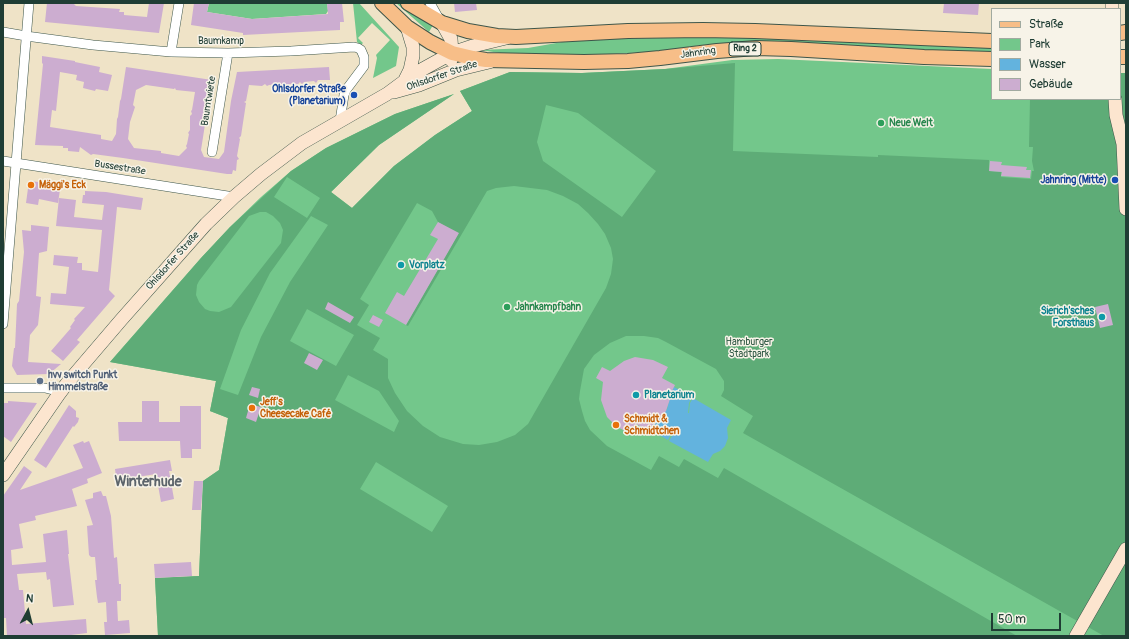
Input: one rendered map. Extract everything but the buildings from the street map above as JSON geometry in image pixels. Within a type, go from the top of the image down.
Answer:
[{"type":"main road","name":"Ring 2","points":[[382,3],[407,27],[430,42],[452,53]]},
{"type":"main road","name":"Ring 2","points":[[408,3],[442,23],[482,34],[516,37]]},
{"type":"main road","name":"Jahnring","points":[[516,37],[628,30],[734,30],[991,41]]},
{"type":"main road","name":"Jahnring","points":[[452,53],[473,58],[499,61],[584,62],[628,61],[756,48],[991,59]]},
{"type":"street","points":[[3,324],[29,3]]},
{"type":"street","points":[[172,52],[179,3]]},
{"type":"street","points":[[430,3],[435,14],[451,39],[452,53],[449,64],[439,76]]},
{"type":"street","points":[[405,80],[410,70],[413,56],[411,38],[407,27]]},
{"type":"street","name":"Baumkamp","points":[[3,32],[122,48],[172,52],[228,53],[358,48],[361,50],[364,57],[364,66],[346,90],[340,121]]},
{"type":"street","name":"Ohlsdorfer Straße","points":[[3,475],[59,394],[121,320],[206,224],[234,197],[261,174],[302,143],[387,94],[414,74],[452,53],[485,42],[516,37]]},
{"type":"street","name":"Baumtwiete","points":[[212,152],[228,53]]},
{"type":"street","name":"Ohlsdorfer Straße","points":[[387,94],[419,85],[439,76],[472,65],[499,61]]},
{"type":"street","points":[[1115,100],[1116,116],[1122,144],[1126,209]]},
{"type":"street","points":[[1122,144],[1126,126]]},
{"type":"street","name":"Bussestraße","points":[[3,160],[234,197]]},
{"type":"street","points":[[3,388],[50,388],[59,394]]},
{"type":"street","points":[[1076,636],[1126,550]]},
{"type":"green space","points":[[209,3],[327,3],[328,11],[326,14],[252,19],[207,12]]},
{"type":"green space","points":[[353,3],[359,3],[399,47],[396,66],[373,78],[377,58],[376,55],[390,40],[372,23],[358,38],[363,43],[361,45],[357,42]]},
{"type":"green space","points":[[396,3],[400,3],[433,25],[429,32]]},
{"type":"green space","points":[[746,37],[991,48],[991,52],[755,41],[703,45],[650,52],[592,55],[507,54],[480,50],[528,48],[579,39]]},
{"type":"green space","name":"Hamburger Stadtpark","points":[[778,59],[991,69],[991,100],[1120,100],[1126,636],[158,636],[155,578],[199,576],[203,481],[219,470],[228,418],[210,411],[216,381],[110,362],[230,227],[291,171],[326,148],[395,114],[454,94],[379,145],[331,192],[352,208],[394,166],[435,135],[472,111],[460,91],[510,72],[582,73],[665,69],[732,60]]},
{"type":"green space","name":"Hamburger Stadtpark","points":[[735,63],[733,151],[989,160],[989,171],[1001,172],[1001,177],[1031,179],[1032,171],[1034,171],[1032,161],[1033,147],[1029,147],[1030,100],[1121,100],[1121,73],[1126,73],[1126,636],[1104,636],[743,433],[753,416],[721,396],[724,390],[724,381],[716,369],[658,338],[626,336],[610,343],[594,355],[584,369],[580,391],[579,399],[585,421],[590,430],[607,446],[651,470],[659,456],[679,467],[684,459],[718,478],[724,468],[1017,636],[158,636],[155,578],[199,576],[203,481],[219,470],[228,418],[210,411],[216,381],[110,362],[230,227],[291,171],[326,148],[395,114],[454,94],[379,145],[331,192],[352,208],[394,166],[435,135],[472,111],[460,91],[510,72],[582,73],[665,69]],"holes":[[[546,105],[578,113],[656,171],[622,217],[543,161],[537,142]],[[287,177],[320,198],[307,218],[274,197]],[[514,186],[547,190],[578,204],[598,224],[605,234],[611,248],[613,259],[611,274],[606,288],[528,424],[515,435],[497,442],[479,445],[463,444],[440,437],[423,426],[407,411],[395,393],[388,378],[388,359],[373,350],[380,338],[357,325],[369,305],[360,299],[417,203],[432,211],[438,222],[458,234],[406,325],[408,326],[487,191],[496,188]],[[260,212],[266,212],[273,216],[280,223],[283,230],[281,243],[231,307],[219,312],[205,309],[199,302],[196,295],[197,285],[249,216]],[[311,216],[328,225],[290,282],[261,337],[238,395],[220,389],[241,330],[270,273]],[[307,309],[354,335],[336,366],[290,341]],[[348,375],[379,391],[399,421],[394,432],[335,400]],[[376,462],[448,506],[432,532],[360,489]]]},
{"type":"water","points":[[674,387],[692,397],[689,403],[688,413],[690,403],[693,398],[731,420],[727,428],[728,438],[725,446],[720,451],[713,454],[708,462],[669,441],[678,429],[671,434],[668,440],[650,430],[653,424],[654,425],[667,409]]},
{"type":"place","name":"Ohlsdorfer Straße (Planetarium)","points":[[354,95]]},
{"type":"place","name":"Neue Welt","points":[[881,123]]},
{"type":"place","name":"Jahnring (Mitte)","points":[[1115,180]]},
{"type":"place","name":"Mäggi's Eck","points":[[31,185]]},
{"type":"place","name":"Vorplatz","points":[[401,265]]},
{"type":"place","name":"Jahnkampfbahn","points":[[507,307]]},
{"type":"place","name":"Sierich'sches Forsthaus","points":[[1102,317]]},
{"type":"place","name":"hvv switch Punkt Himmelstraße","points":[[40,381]]},
{"type":"place","name":"Planetarium","points":[[636,395]]},
{"type":"place","name":"Jeff's Cheesecake Café","points":[[252,408]]},
{"type":"place","name":"Schmidt & Schmidtchen","points":[[616,425]]},
{"type":"district","name":"Winterhude","points":[[148,482]]}]
